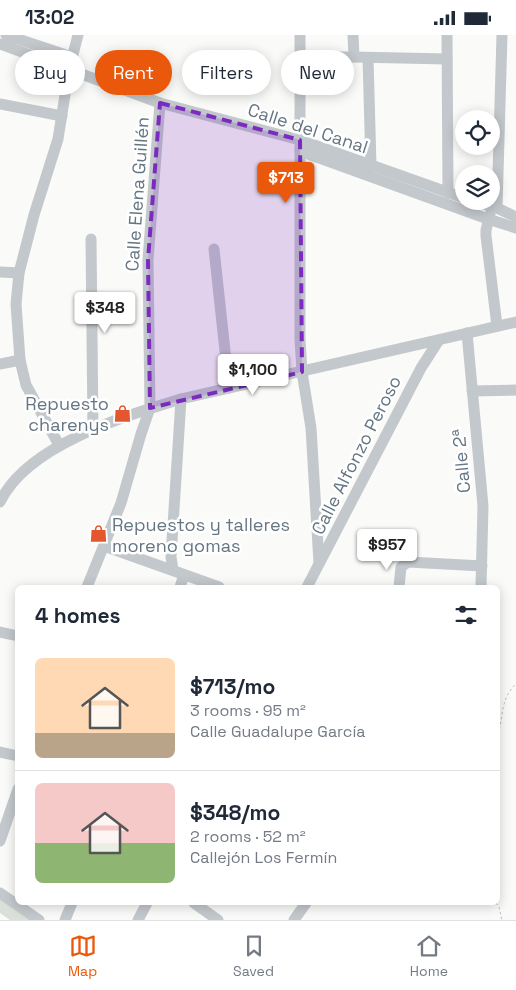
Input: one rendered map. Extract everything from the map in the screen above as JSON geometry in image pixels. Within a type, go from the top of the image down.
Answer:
[{"type":"street","points":[[6,35],[51,50]]},
{"type":"street","points":[[74,50],[78,35]]},
{"type":"street","points":[[300,35],[300,50]]},
{"type":"street","points":[[354,35],[354,50]]},
{"type":"street","points":[[446,35],[448,193]]},
{"type":"street","points":[[496,165],[502,35]]},
{"type":"street","name":"Calle del Canal","points":[[0,43],[18,50]]},
{"type":"street","points":[[354,57],[447,59]]},
{"type":"street","points":[[368,58],[371,166]]},
{"type":"street","name":"Calle del Canal","points":[[85,76],[160,103],[371,166],[455,195]]},
{"type":"street","points":[[59,445],[26,385],[20,360],[16,304],[19,273],[34,215],[58,139],[65,95]]},
{"type":"street","points":[[300,95],[300,317],[302,372],[311,428],[319,563]]},
{"type":"street","name":"Calle Elena Guillén","points":[[150,409],[148,260],[160,103]]},
{"type":"street","points":[[0,104],[62,116]]},
{"type":"street","points":[[300,146],[488,219],[516,228]]},
{"type":"street","points":[[493,210],[488,219],[486,236],[497,326]]},
{"type":"street","points":[[499,210],[516,217]]},
{"type":"street","points":[[91,239],[93,430]]},
{"type":"street","points":[[214,249],[229,388]]},
{"type":"street","points":[[0,272],[19,273]]},
{"type":"street","points":[[0,502],[6,491],[23,473],[59,445],[150,409],[181,399],[516,321]]},
{"type":"street","name":"Calle 2ª","points":[[467,333],[483,506],[480,585]]},
{"type":"street","name":"Calle Alfonzo Peroso","points":[[308,585],[421,368],[439,340]]},
{"type":"street","points":[[0,364],[20,360]]},
{"type":"street","points":[[472,391],[516,390]]},
{"type":"street","points":[[173,570],[171,557],[181,399]]},
{"type":"street","points":[[89,585],[121,503],[150,409]]},
{"type":"street","points":[[104,546],[213,585]]},
{"type":"street","points":[[398,585],[400,570],[408,562],[482,566]]},
{"type":"street","points":[[181,585],[184,575]]},
{"type":"street","points":[[0,632],[15,635]]},
{"type":"street","points":[[0,751],[15,754]]},
{"type":"street","points":[[0,841],[15,798]]},
{"type":"street","points":[[0,893],[15,903]]},
{"type":"street","points":[[17,905],[39,920]]},
{"type":"street","points":[[65,920],[71,905]]},
{"type":"street","points":[[138,920],[146,905]]},
{"type":"street","points":[[197,905],[218,920]]},
{"type":"street","points":[[296,919],[305,905]]},
{"type":"path","points":[[500,724],[508,691],[516,684]]},
{"type":"path","points":[[498,905],[502,920]]},
{"type":"highlighted area","points":[[160,103],[300,140],[302,372],[150,408],[148,260]]},
{"type":"shaded area","points":[[0,890],[15,901],[15,905],[20,905],[40,920],[10,920],[0,913]]},
{"type":"place","name":"Repuesto charenys","points":[[123,413]]},
{"type":"place","name":"Repuestos y talleres moreno gomas","points":[[98,534]]}]
